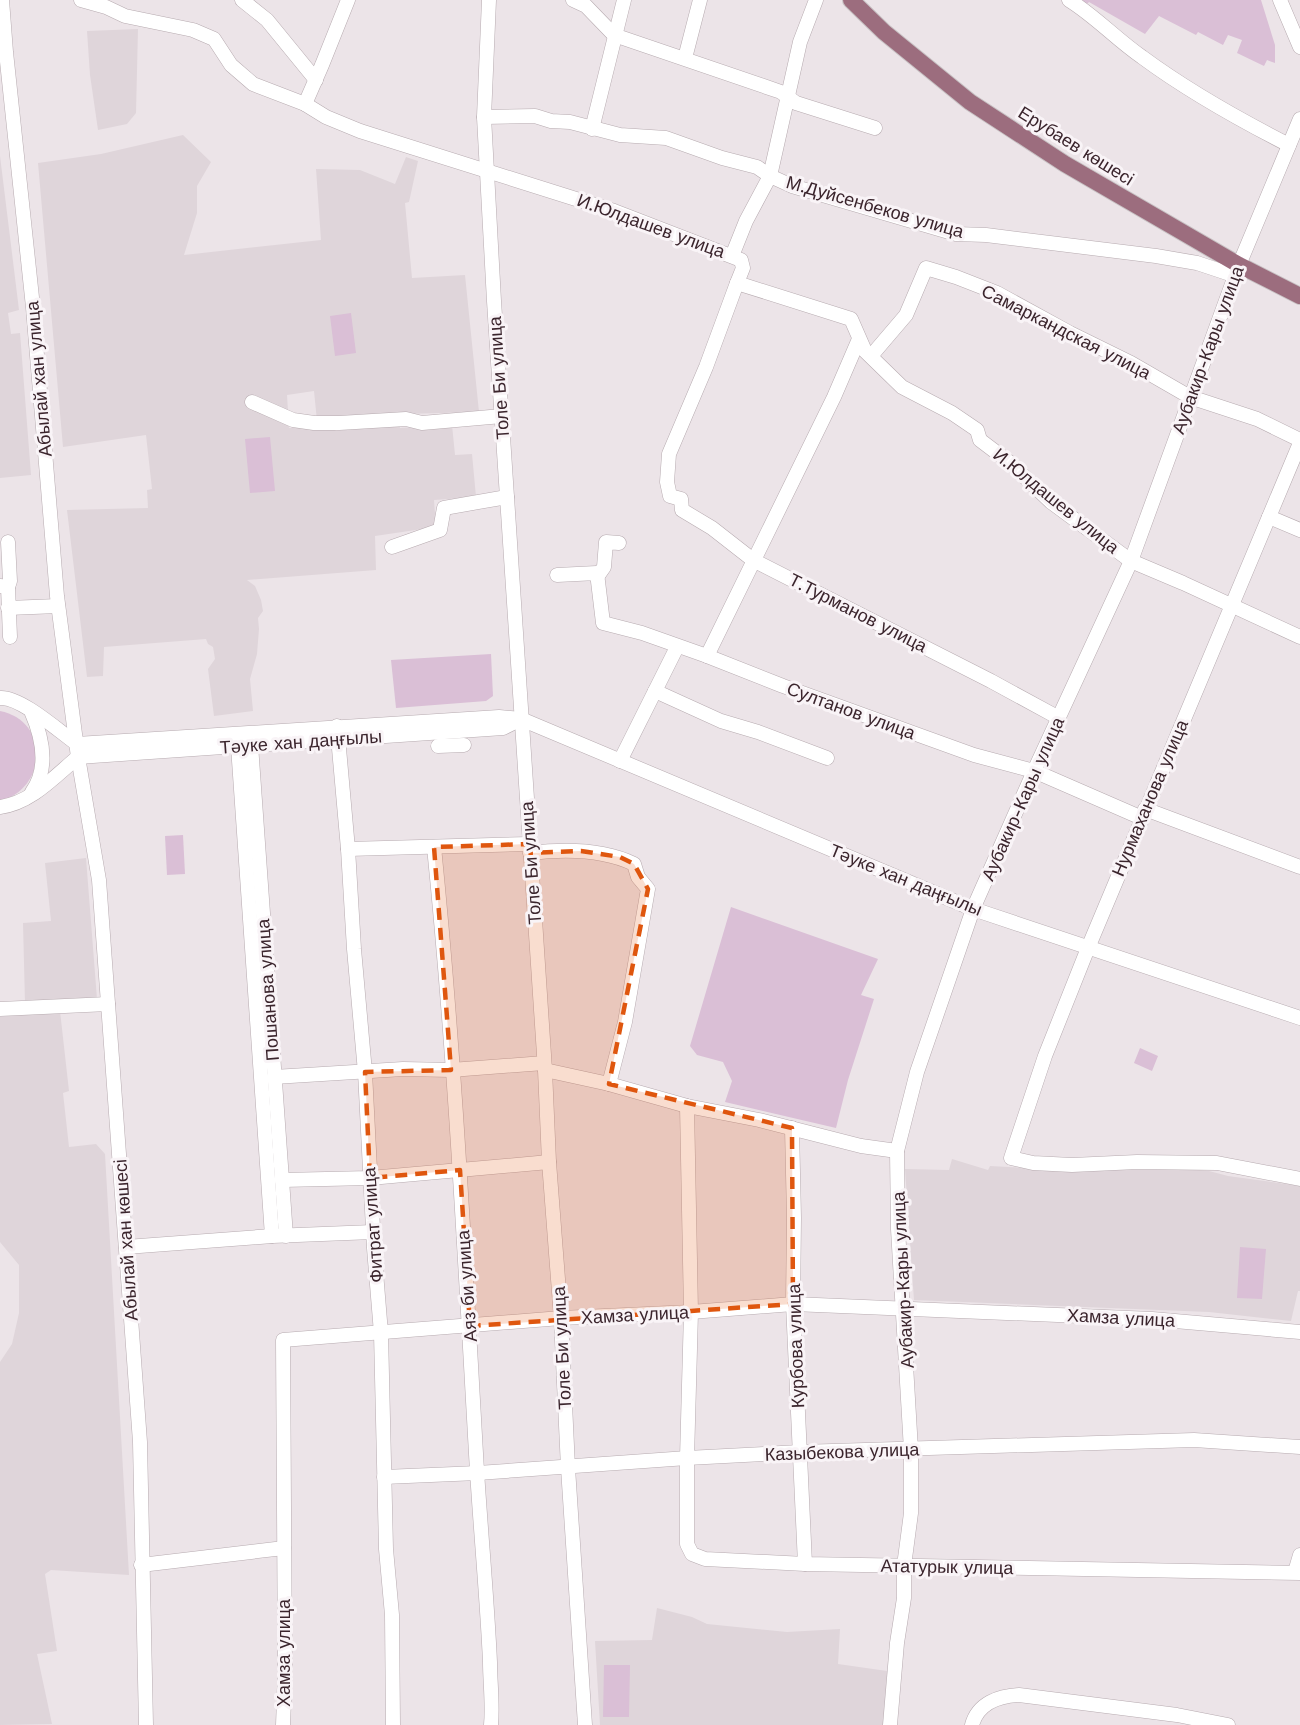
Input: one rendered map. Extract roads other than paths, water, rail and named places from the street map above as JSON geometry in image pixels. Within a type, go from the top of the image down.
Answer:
[{"type":"main road","name":"Ерубаев көшесі","points":[[851,0],[910,54],[970,102],[1238,271],[1300,296]]},
{"type":"street","name":"Абылай хан улица","points":[[2,0],[33,307],[58,606],[78,751]]},
{"type":"street","name":"И.Юлдашев улица","points":[[81,0],[106,7],[125,16],[193,30],[214,39],[231,65],[253,84],[305,104],[326,117],[360,131],[614,211],[741,260],[743,268],[737,283],[852,319],[865,351],[902,387],[952,413],[977,430],[980,440],[1009,462],[1051,502],[1131,561],[1300,637]]},
{"type":"street","points":[[242,0],[267,21],[316,80]]},
{"type":"street","points":[[305,104],[348,0]]},
{"type":"street","name":"Толе Би улица","points":[[489,0],[484,117],[585,1725]]},
{"type":"street","points":[[573,0],[586,6],[614,35],[781,92],[796,103],[875,128]]},
{"type":"street","points":[[592,129],[624,0]]},
{"type":"street","points":[[685,58],[700,0]]},
{"type":"street","points":[[732,256],[746,221],[770,176],[800,42],[816,0]]},
{"type":"street","points":[[1069,0],[1084,9],[1143,58],[1245,122],[1289,145]]},
{"type":"street","points":[[1280,0],[1300,47]]},
{"type":"street","name":"М.Дуйсенбеков улица","points":[[484,117],[535,116],[620,135],[666,138],[722,158],[757,167],[792,186],[956,234],[997,236],[1156,256],[1238,271]]},
{"type":"street","name":"Аубакир-Кары улица","points":[[890,1725],[897,1643],[904,1598],[904,1566],[910,1513],[911,1450],[898,1229],[897,1151],[917,1072],[974,909],[1034,771],[1131,561],[1238,271],[1300,119]]},
{"type":"street","name":"Самаркандская улица","points":[[871,357],[906,315],[926,268],[956,277],[1015,302],[1190,397],[1257,419],[1300,442]]},
{"type":"street","name":"Т.Турманов улица","points":[[737,283],[706,367],[669,454],[667,482],[670,496],[681,499],[682,510],[712,528],[753,560],[1059,718]]},
{"type":"street","points":[[707,656],[834,397],[859,339]]},
{"type":"street","points":[[252,402],[293,420],[314,423],[406,419],[422,423],[501,416]]},
{"type":"street","name":"Нурмаханова улица","points":[[1300,442],[1088,948],[1045,1056],[1011,1158],[1033,1163],[1072,1165],[1137,1162],[1217,1163],[1300,1179]]},
{"type":"street","points":[[392,547],[423,538],[440,530],[444,508],[507,497]]},
{"type":"street","points":[[1269,517],[1300,530]]},
{"type":"street","points":[[8,542],[10,581],[4,586],[10,637]]},
{"type":"street","name":"Султанов улица","points":[[619,543],[606,542],[604,567],[597,577],[603,623],[642,633],[963,751],[1034,771],[1143,813],[1300,867]]},
{"type":"street","points":[[557,575],[597,573],[597,577]]},
{"type":"street","points":[[8,608],[58,606]]},
{"type":"street","points":[[620,761],[677,646]]},
{"type":"street","points":[[655,691],[722,721],[827,758]]},
{"type":"street","points":[[0,698],[5,697],[20,703],[78,751],[28,798],[16,805],[0,807]]},
{"type":"street","points":[[28,798],[37,786],[43,768],[40,732],[31,711]]},
{"type":"street","name":"Тәуке хан даңғылы","points":[[78,751],[338,733],[499,717],[521,719],[974,909],[1300,1018]]},
{"type":"street","name":"Тәуке хан даңғылы","points":[[78,751],[244,746],[338,733]]},
{"type":"street","name":"Фитрат улица","points":[[338,733],[365,1072],[373,1232],[381,1333],[386,1549],[392,1615],[393,1725]]},
{"type":"street","points":[[438,746],[464,745]]},
{"type":"street","name":"Пошанова улица","points":[[244,746],[282,1180],[279,1236]]},
{"type":"street","name":"Пошанова улица","points":[[244,746],[279,1236]]},
{"type":"street","name":"Абылай хан көшесі","points":[[78,751],[99,880],[140,1442],[146,1725]]},
{"type":"street","points":[[348,849],[434,847],[581,851],[620,858],[634,864],[638,878],[648,889],[625,1022],[609,1084]]},
{"type":"street","name":"Аяз би улица","points":[[434,847],[447,975],[460,1170],[488,1610],[491,1725]]},
{"type":"street","points":[[0,1009],[108,1004]]},
{"type":"street","points":[[274,1077],[403,1069],[544,1067],[687,1106],[792,1128],[861,1146],[897,1151]]},
{"type":"street","points":[[687,1106],[691,1312],[687,1458]]},
{"type":"street","name":"Курбова улица","points":[[792,1128],[793,1304],[805,1564]]},
{"type":"street","points":[[282,1180],[370,1178],[549,1162]]},
{"type":"street","points":[[126,1247],[373,1232]]},
{"type":"street","name":"Хамза улица","points":[[283,1725],[285,1676],[283,1340],[561,1318],[691,1312],[793,1304],[1152,1319],[1300,1332]]},
{"type":"street","name":"Казыбекова улица","points":[[384,1477],[568,1468],[800,1452],[1194,1440],[1300,1447]]},
{"type":"street","name":"Ататурык улица","points":[[687,1458],[687,1544],[692,1554],[705,1559],[805,1564],[1298,1572]]},
{"type":"street","points":[[141,1565],[284,1548]]},
{"type":"street","points":[[1298,1572],[1300,1555]]},
{"type":"street","points":[[972,1725],[973,1720],[987,1704],[1001,1696],[1019,1695],[1177,1715],[1228,1725]]}]
